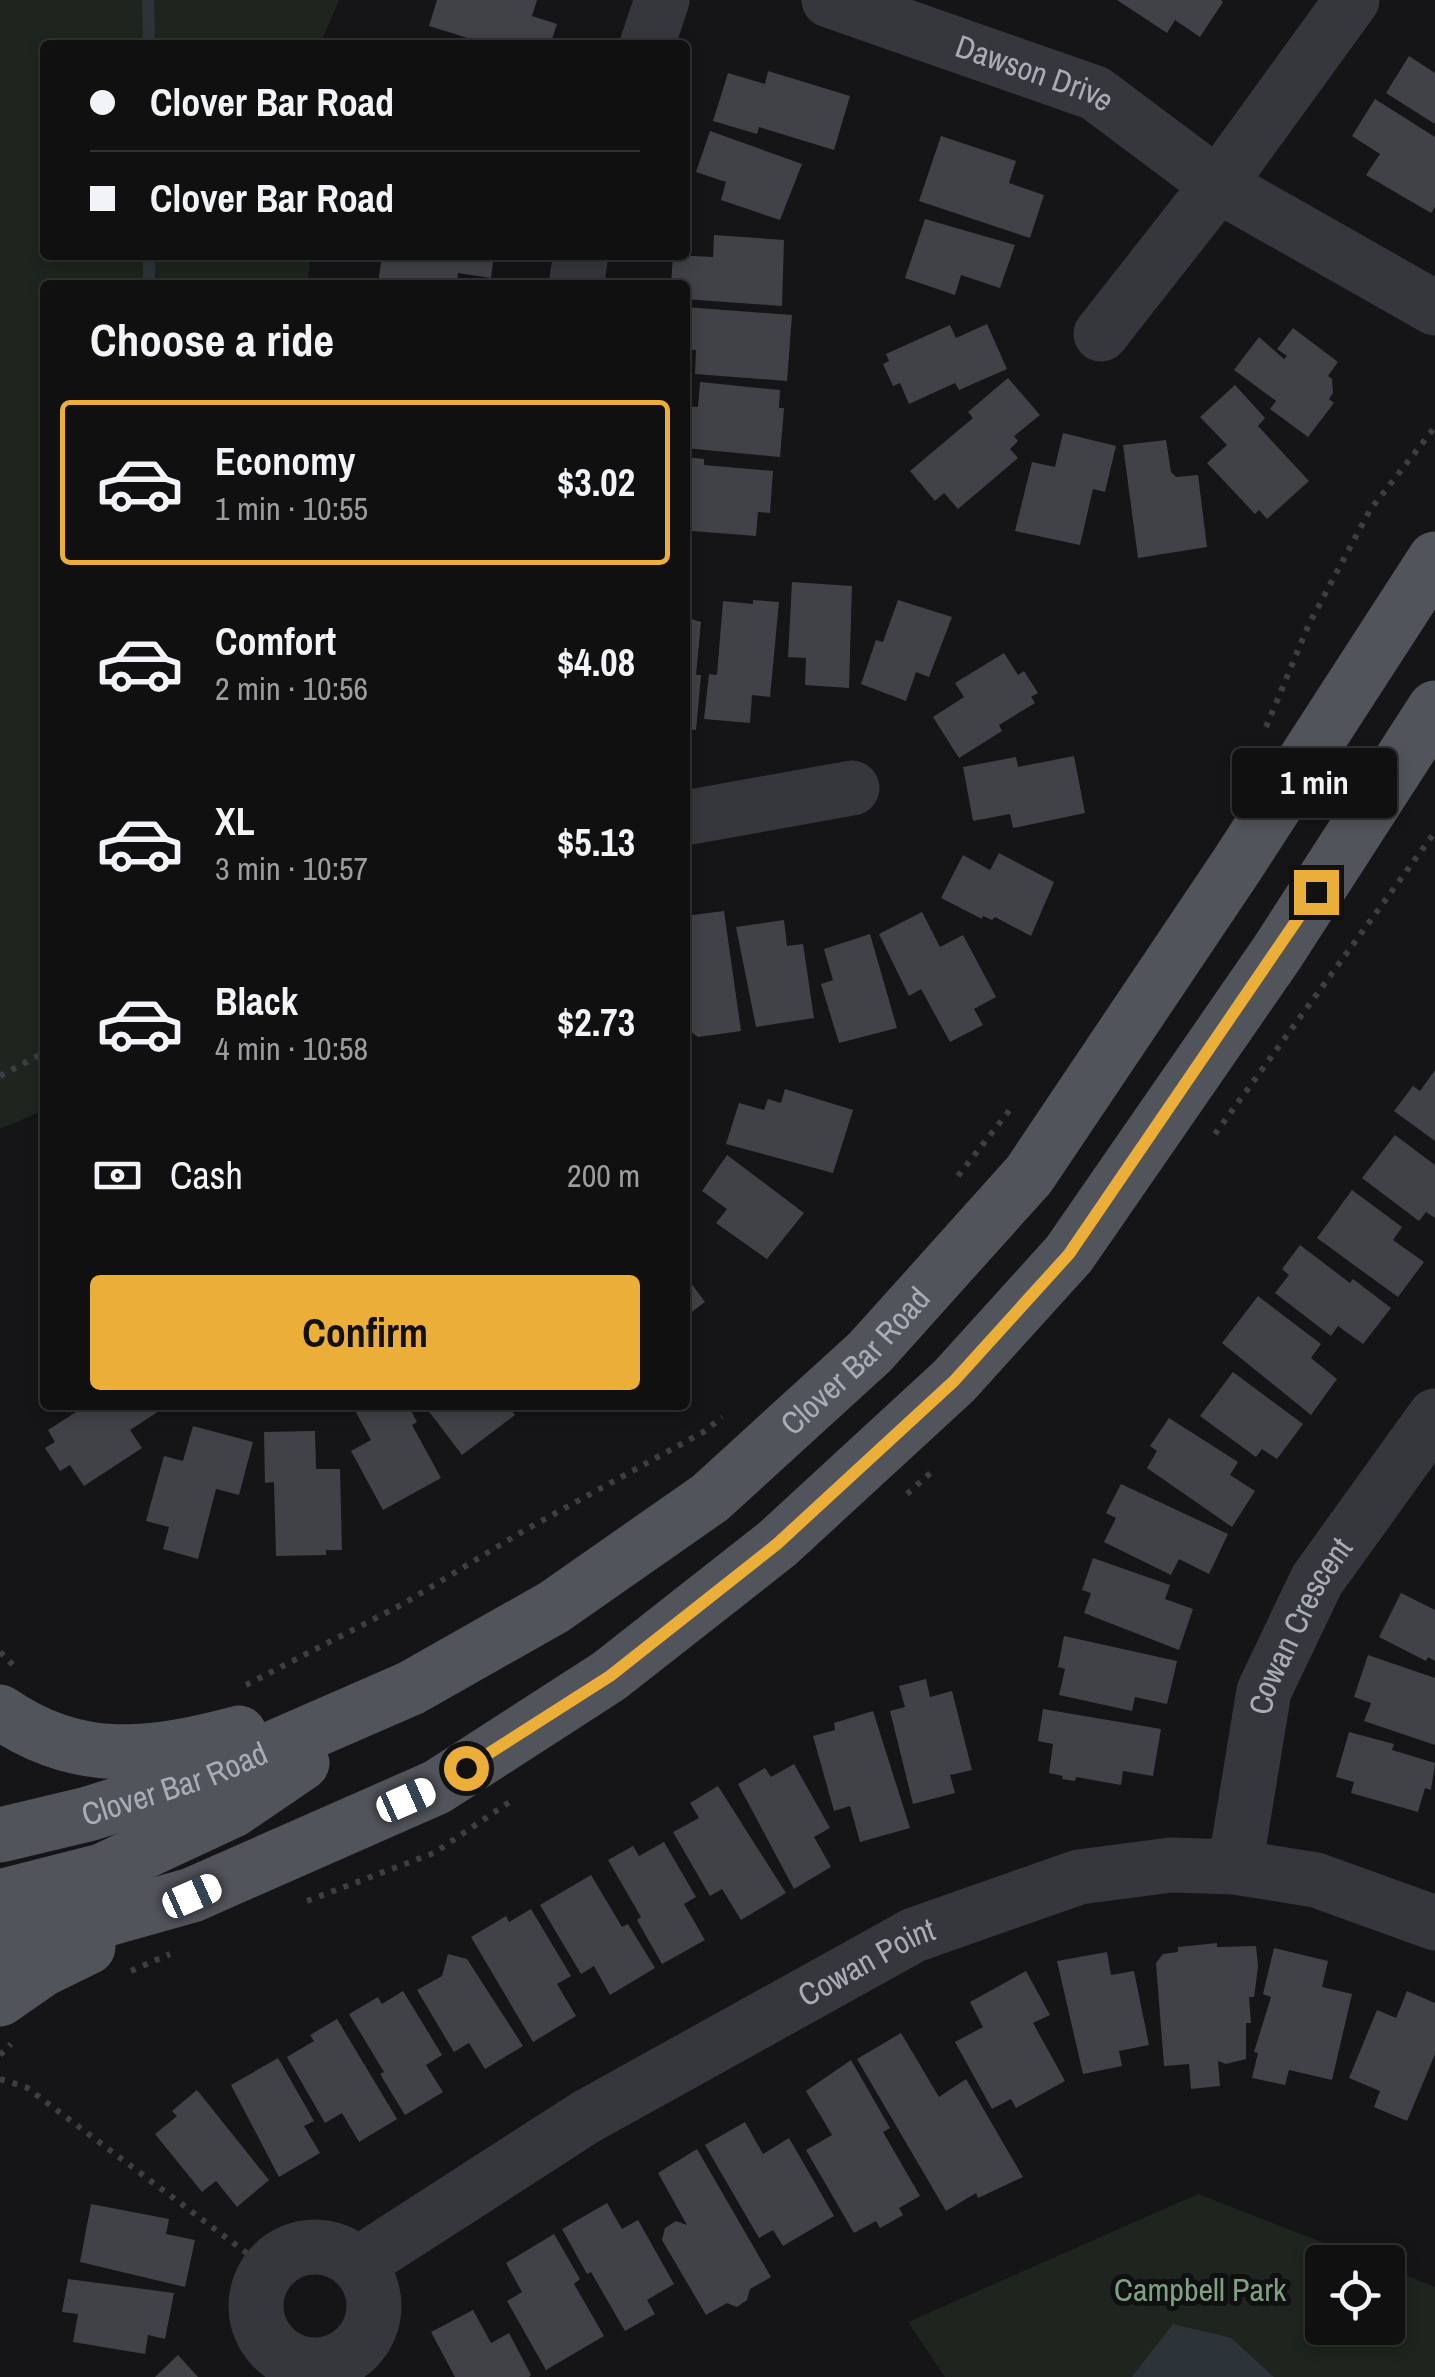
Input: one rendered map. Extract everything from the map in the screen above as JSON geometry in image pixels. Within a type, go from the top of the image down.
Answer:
[{"type":"main road","name":"Clover Bar Road","points":[[0,1835],[88,1814],[209,1776],[411,1688],[554,1607],[710,1498],[870,1352],[1030,1174],[1237,866],[1435,559]]},
{"type":"main road","points":[[0,1999],[43,1969],[192,1896],[437,1787],[610,1676],[777,1544],[954,1381],[1069,1254],[1277,953],[1435,708]]},
{"type":"main road","points":[[12,1692],[39,1734],[70,1745],[135,1755],[199,1744],[411,1688]]},
{"type":"main road","points":[[0,1897],[102,1872],[233,1810],[411,1688]]},
{"type":"main road","points":[[0,1949],[192,1896]]},
{"type":"street","points":[[649,40],[662,0]]},
{"type":"street","name":"Dawson Drive","points":[[829,0],[1095,93],[1218,185],[1435,308]]},
{"type":"street","points":[[1101,334],[1218,185],[1352,0]]},
{"type":"street","points":[[690,817],[852,788]]},
{"type":"street","name":"Cowan Crescent","points":[[1235,1867],[1264,1692],[1317,1580],[1435,1416]]},
{"type":"street","name":"Cowan Point","points":[[358,2264],[586,2118],[914,1935],[1079,1877],[1171,1865],[1235,1867],[1316,1880],[1435,1923]]},
{"type":"street","points":[[312,2247],[342,2252],[358,2264],[369,2280],[374,2298],[374,2318],[367,2336],[339,2361],[299,2370],[269,2342],[259,2326],[258,2287],[268,2269],[283,2256],[312,2247]]},
{"type":"path","points":[[1263,733],[1309,624],[1370,510],[1435,427]]},
{"type":"path","points":[[0,1076],[40,1055]]},
{"type":"path","points":[[950,1187],[1018,1098]]},
{"type":"path","points":[[230,1688],[248,1684],[404,1604],[525,1530],[706,1431],[732,1408]]},
{"type":"path","points":[[0,1652],[11,1664],[12,1692]]},
{"type":"path","points":[[0,2079],[26,2087],[268,2269]]},
{"type":"green space","points":[[0,0],[339,0],[322,40],[40,40],[40,260],[310,260],[308,280],[40,280],[40,1112],[0,1129]]},
{"type":"green space","name":"Campbell Park","points":[[1198,2194],[1329,2245],[1305,2245],[1305,2345],[1405,2345],[1405,2275],[1435,2287],[1435,2377],[945,2377],[908,2322]]},
{"type":"shaded area","points":[[1173,2324],[1231,2338],[1274,2377],[1132,2377]]},
{"type":"building","points":[[437,0],[537,0],[532,16],[557,24],[552,40],[474,40],[429,26]]},
{"type":"building","points":[[1117,0],[1223,2],[1200,37],[1175,20],[1167,33]]},
{"type":"building","points":[[1409,56],[1435,73],[1435,124],[1386,93]]},
{"type":"building","points":[[768,71],[850,96],[834,150],[759,127],[757,134],[713,121],[728,73],[765,84]]},
{"type":"building","points":[[1375,99],[1435,137],[1435,207],[1431,213],[1366,175],[1380,154],[1352,136]]},
{"type":"building","points":[[710,131],[802,164],[780,220],[721,200],[726,182],[696,172]]},
{"type":"building","points":[[941,136],[1016,161],[1009,183],[1044,195],[1030,238],[919,201]]},
{"type":"building","points":[[925,219],[1015,245],[1000,288],[961,275],[955,295],[905,278]]},
{"type":"building","points":[[714,235],[784,240],[782,306],[690,299],[690,280],[671,280],[673,260],[713,257]]},
{"type":"building","points":[[381,260],[493,260],[491,278],[458,273],[457,280],[379,280]]},
{"type":"building","points":[[690,307],[792,315],[787,381],[695,374],[696,350],[690,349]]},
{"type":"building","points":[[987,324],[1007,369],[959,390],[955,383],[909,404],[900,383],[893,386],[883,364],[889,361],[886,354],[950,325],[956,338]]},
{"type":"building","points":[[1293,328],[1338,362],[1328,376],[1333,393],[1329,399],[1334,403],[1308,437],[1270,409],[1276,401],[1234,370],[1259,337],[1284,359],[1287,356],[1277,349]]},
{"type":"building","points":[[1008,378],[1040,415],[1014,436],[1018,441],[1010,449],[1018,458],[958,509],[944,493],[935,501],[910,471],[973,418],[968,412]]},
{"type":"building","points":[[700,382],[780,390],[779,408],[784,408],[780,457],[690,448],[690,406],[698,407]]},
{"type":"building","points":[[1235,385],[1265,418],[1258,426],[1309,481],[1267,519],[1259,510],[1255,514],[1207,463],[1227,445],[1200,417]]},
{"type":"building","points":[[1063,433],[1116,446],[1105,492],[1093,489],[1080,545],[1015,531],[1032,462],[1055,467]]},
{"type":"building","points":[[1166,440],[1171,472],[1176,477],[1198,475],[1207,547],[1138,558],[1123,445]]},
{"type":"building","points":[[690,458],[704,459],[704,465],[773,471],[770,513],[758,512],[756,536],[692,531]]},
{"type":"building","points":[[792,582],[852,586],[849,688],[805,685],[806,658],[788,657]]},
{"type":"building","points":[[753,600],[779,602],[770,697],[752,695],[750,723],[704,719],[709,674],[717,675],[723,601],[753,604]]},
{"type":"building","points":[[898,600],[952,617],[929,677],[916,672],[906,701],[861,684],[876,640],[883,642]]},
{"type":"building","points":[[690,619],[701,622],[696,730],[690,729]]},
{"type":"building","points":[[1004,653],[1018,675],[1024,671],[1038,693],[1031,697],[1035,703],[999,725],[1002,731],[959,758],[933,717],[964,697],[955,683]]},
{"type":"building","points":[[1074,756],[1085,813],[1013,828],[1010,814],[973,821],[963,767],[1016,757],[1018,767]]},
{"type":"building","points":[[999,853],[1054,882],[1031,936],[995,917],[982,919],[941,898],[963,855],[990,870]]},
{"type":"building","points":[[724,911],[741,1031],[698,1037],[690,1031],[690,915]]},
{"type":"building","points":[[922,912],[940,947],[963,935],[996,997],[974,1009],[983,1025],[950,1042],[921,989],[909,996],[879,934]]},
{"type":"building","points":[[784,920],[787,946],[803,944],[814,1018],[756,1027],[736,927]]},
{"type":"building","points":[[870,934],[897,1028],[839,1043],[821,984],[833,980],[824,949]]},
{"type":"building","points":[[1435,1070],[1435,1141],[1394,1111],[1413,1086],[1420,1091]]},
{"type":"building","points":[[785,1089],[853,1110],[833,1173],[726,1144],[739,1103],[764,1110],[768,1099],[781,1103]]},
{"type":"building","points":[[1395,1135],[1435,1165],[1435,1218],[1426,1212],[1419,1221],[1362,1178]]},
{"type":"building","points":[[727,1155],[804,1213],[767,1259],[716,1223],[727,1209],[702,1191]]},
{"type":"building","points":[[1352,1190],[1402,1227],[1393,1240],[1424,1262],[1398,1297],[1317,1238]]},
{"type":"building","points":[[1300,1245],[1391,1308],[1363,1344],[1338,1326],[1331,1336],[1275,1293],[1289,1275],[1282,1269]]},
{"type":"building","points":[[690,1282],[705,1302],[690,1313]]},
{"type":"building","points":[[38,1287],[40,1287],[40,1346]]},
{"type":"building","points":[[1258,1296],[1321,1344],[1311,1358],[1337,1379],[1311,1415],[1222,1343]]},
{"type":"building","points":[[1233,1372],[1303,1424],[1277,1459],[1262,1449],[1256,1457],[1200,1416]]},
{"type":"building","points":[[79,1410],[160,1410],[130,1430],[142,1448],[84,1486],[70,1465],[60,1471],[45,1448],[55,1442],[48,1430]]},
{"type":"building","points":[[355,1410],[411,1410],[417,1422],[412,1425],[441,1478],[383,1510],[351,1451],[371,1440]]},
{"type":"building","points":[[428,1410],[511,1410],[515,1415],[462,1455]]},
{"type":"building","points":[[1169,1418],[1238,1462],[1230,1475],[1255,1491],[1232,1527],[1147,1468],[1157,1451],[1150,1446]]},
{"type":"building","points":[[193,1426],[253,1442],[239,1495],[216,1489],[198,1559],[163,1549],[169,1527],[146,1521],[164,1456],[183,1461]]},
{"type":"building","points":[[315,1431],[316,1469],[340,1469],[342,1550],[326,1550],[326,1555],[276,1556],[274,1482],[265,1483],[264,1432]]},
{"type":"building","points":[[1121,1484],[1228,1534],[1209,1574],[1179,1559],[1171,1575],[1104,1542],[1116,1518],[1106,1513]]},
{"type":"building","points":[[1093,1558],[1170,1585],[1165,1599],[1193,1609],[1179,1650],[1084,1613],[1091,1593],[1082,1590]]},
{"type":"building","points":[[1401,1593],[1435,1610],[1435,1661],[1428,1657],[1426,1661],[1379,1637]]},
{"type":"building","points":[[1064,1636],[1177,1661],[1167,1704],[1135,1697],[1132,1711],[1059,1695],[1065,1669],[1058,1667]]},
{"type":"building","points":[[1368,1655],[1435,1678],[1435,1745],[1364,1721],[1371,1703],[1354,1697]]},
{"type":"building","points":[[926,1679],[930,1697],[952,1691],[972,1770],[950,1775],[955,1793],[913,1804],[890,1711],[905,1707],[899,1686]]},
{"type":"building","points":[[1043,1709],[1161,1729],[1153,1776],[1123,1771],[1121,1785],[1076,1777],[1075,1781],[1062,1779],[1063,1776],[1049,1773],[1053,1744],[1038,1741]]},
{"type":"building","points":[[873,1711],[910,1828],[860,1842],[850,1806],[834,1811],[813,1736],[835,1730],[834,1723]]},
{"type":"building","points":[[1349,1732],[1394,1744],[1392,1750],[1435,1763],[1431,1790],[1425,1788],[1418,1812],[1351,1793],[1354,1782],[1336,1777]]},
{"type":"building","points":[[794,1764],[830,1828],[814,1837],[831,1867],[794,1889],[738,1784],[765,1768],[771,1777]]},
{"type":"building","points":[[718,1786],[786,1893],[741,1920],[722,1889],[710,1896],[673,1832],[699,1818],[690,1803]]},
{"type":"building","points":[[664,1842],[696,1897],[684,1904],[705,1940],[662,1964],[637,1920],[641,1917],[608,1860],[633,1846],[639,1856]]},
{"type":"building","points":[[591,1875],[622,1927],[628,1924],[655,1968],[610,1995],[594,1966],[581,1974],[540,1905]]},
{"type":"building","points":[[531,1909],[571,1976],[557,1984],[576,2016],[533,2042],[471,1937],[506,1916],[509,1922]]},
{"type":"building","points":[[1217,1943],[1217,1947],[1256,1946],[1258,1967],[1254,1997],[1249,1997],[1251,2023],[1246,2023],[1246,2059],[1226,2064],[1218,2061],[1220,2086],[1191,2089],[1189,2064],[1164,2066],[1156,1963],[1163,1954],[1178,1952],[1178,1947]]},
{"type":"building","points":[[1274,1948],[1328,1961],[1322,1987],[1352,1994],[1332,2080],[1289,2070],[1285,2085],[1252,2078],[1258,2053],[1254,2052],[1271,1997],[1263,1994]]},
{"type":"building","points":[[1107,1952],[1111,1975],[1134,1971],[1149,2045],[1119,2051],[1122,2066],[1083,2074],[1057,1961]]},
{"type":"building","points":[[448,1954],[467,1959],[523,2046],[485,2069],[469,2043],[454,2052],[417,1990],[442,1976]]},
{"type":"building","points":[[1026,1971],[1050,2015],[1033,2023],[1065,2081],[1016,2108],[1011,2099],[992,2109],[955,2042],[983,2027],[970,2002]]},
{"type":"building","points":[[403,1991],[442,2055],[426,2065],[443,2092],[405,2115],[349,2014],[378,1997],[382,2004]]},
{"type":"building","points":[[1407,1991],[1435,2003],[1435,2054],[1407,2121],[1374,2107],[1380,2091],[1349,2078],[1377,2010],[1396,2018]]},
{"type":"building","points":[[337,2019],[397,2119],[359,2142],[342,2113],[325,2123],[287,2057],[314,2041],[310,2035]]},
{"type":"building","points":[[901,2033],[939,2097],[966,2079],[1023,2177],[978,2198],[976,2193],[946,2211],[857,2059]]},
{"type":"building","points":[[278,2058],[314,2121],[304,2126],[320,2153],[279,2177],[231,2085]]},
{"type":"building","points":[[851,2060],[890,2128],[883,2132],[920,2196],[899,2208],[903,2215],[880,2228],[876,2221],[854,2233],[806,2150],[832,2135],[806,2091]]},
{"type":"building","points":[[197,2090],[269,2180],[237,2207],[216,2181],[202,2192],[155,2134],[177,2116],[172,2111]]},
{"type":"building","points":[[745,2122],[763,2154],[789,2138],[834,2216],[783,2246],[773,2230],[759,2238],[705,2145]]},
{"type":"building","points":[[697,2149],[771,2277],[750,2289],[747,2300],[737,2307],[727,2303],[706,2315],[662,2240],[665,2228],[676,2221],[687,2225],[658,2173]]},
{"type":"building","points":[[607,2203],[622,2229],[638,2220],[674,2284],[647,2300],[655,2314],[625,2331],[562,2229]]},
{"type":"building","points":[[91,2204],[169,2219],[166,2234],[195,2240],[185,2287],[80,2262]]},
{"type":"building","points":[[554,2234],[580,2279],[574,2284],[604,2336],[546,2370],[507,2301],[522,2292],[506,2263]]},
{"type":"building","points":[[68,2279],[174,2293],[165,2339],[148,2335],[145,2354],[73,2342],[78,2314],[62,2312]]},
{"type":"building","points":[[473,2310],[491,2343],[509,2333],[529,2377],[455,2377],[431,2332]]},
{"type":"building","points":[[178,2355],[198,2377],[155,2377]]},
{"type":"waterway","points":[[148,0],[149,40]]},
{"type":"waterway","points":[[149,260],[149,280]]},
{"type":"route","points":[[466,1768],[610,1676],[777,1544],[954,1381],[1069,1254],[1316,892]]}]
